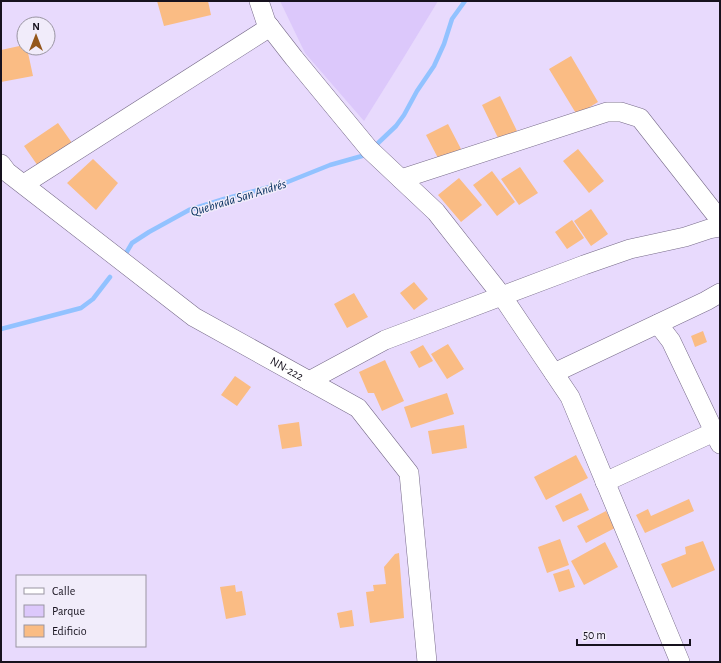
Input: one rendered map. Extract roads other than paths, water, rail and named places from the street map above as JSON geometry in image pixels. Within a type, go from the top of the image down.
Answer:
[{"type":"street","points":[[259,1],[266,22],[294,58],[369,148],[436,212],[502,296],[570,397],[680,662]]},
{"type":"street","points":[[24,184],[270,27]]},
{"type":"street","points":[[402,179],[607,112],[621,112],[640,118],[720,220]]},
{"type":"street","name":"NN-222","points":[[1,164],[7,172],[194,316],[358,408],[409,473],[427,662]]},
{"type":"street","points":[[309,381],[385,340],[502,296],[630,249],[685,237],[720,227]]},
{"type":"street","points":[[554,373],[706,301],[720,292]]},
{"type":"street","points":[[605,482],[717,438],[671,341],[658,324]]},
{"type":"waterway","name":"Quebrada San Andrés","points":[[376,145],[396,126],[404,115],[417,91],[434,66],[444,44],[452,19],[465,1]]},
{"type":"waterway","name":"Quebrada San Andrés","points":[[125,255],[132,243],[189,210],[285,183],[330,165],[362,156]]},
{"type":"waterway","name":"Quebrada San Andrés","points":[[1,329],[81,308],[93,299],[110,277]]}]
